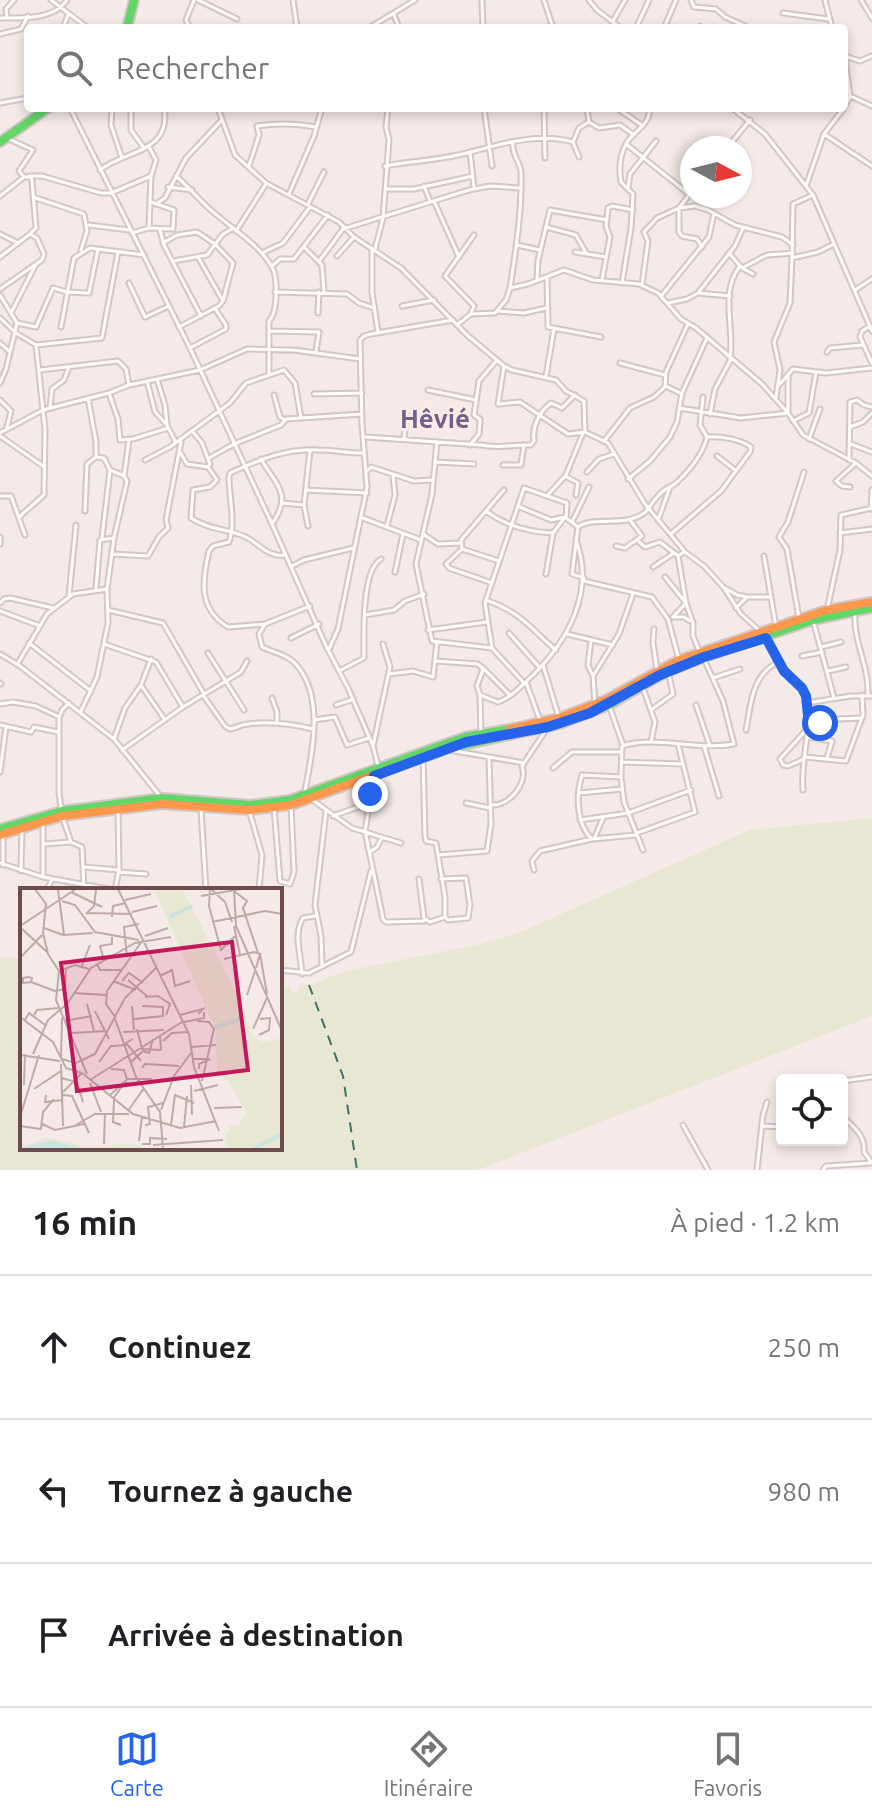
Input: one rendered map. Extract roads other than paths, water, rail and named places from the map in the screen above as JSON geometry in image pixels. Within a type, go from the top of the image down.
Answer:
[{"type":"street","points":[[8,18],[6,9],[14,0]]},
{"type":"street","points":[[51,0],[82,24]]},
{"type":"street","points":[[0,18],[46,16],[60,9],[67,0]]},
{"type":"street","points":[[128,24],[134,0]]},
{"type":"street","points":[[187,24],[187,16],[196,0],[237,19]]},
{"type":"street","points":[[293,0],[296,24]]},
{"type":"street","points":[[377,24],[415,0]]},
{"type":"street","points":[[482,0],[483,24]]},
{"type":"street","points":[[544,0],[552,24]]},
{"type":"street","points":[[589,0],[615,24]]},
{"type":"street","points":[[613,22],[625,0]]},
{"type":"street","points":[[638,24],[649,0]]},
{"type":"street","points":[[666,24],[676,0]]},
{"type":"street","points":[[691,0],[694,7],[716,9],[741,24]]},
{"type":"street","points":[[825,0],[830,24]]},
{"type":"street","points":[[861,0],[872,18]]},
{"type":"street","points":[[783,13],[828,19]]},
{"type":"street","points":[[65,24],[68,15]]},
{"type":"street","points":[[394,15],[397,24]]},
{"type":"street","points":[[0,34],[21,29],[28,16]]},
{"type":"street","points":[[848,55],[860,61],[872,56]]},
{"type":"street","points":[[848,82],[848,100]]},
{"type":"street","points":[[850,96],[872,106]]},
{"type":"street","points":[[0,103],[24,99]]},
{"type":"street","points":[[3,140],[42,112]]},
{"type":"street","points":[[72,112],[190,348],[373,746],[377,772],[365,831],[384,921],[468,918],[470,905],[466,878],[441,879]]},
{"type":"street","points":[[112,112],[111,125],[122,159]]},
{"type":"street","points":[[131,112],[131,130],[156,160],[151,176],[153,203],[149,228]]},
{"type":"street","points":[[99,170],[136,155],[164,132],[164,112]]},
{"type":"street","points":[[219,112],[235,155],[266,183],[328,215],[354,237],[374,248],[411,277],[504,366],[556,380],[566,391],[584,402],[584,433],[565,476],[547,496]]},
{"type":"street","points":[[289,195],[321,112]]},
{"type":"street","points":[[378,333],[374,308],[374,248],[383,218],[388,112]]},
{"type":"street","points":[[485,112],[492,166]]},
{"type":"street","points":[[544,112],[545,158]]},
{"type":"street","points":[[588,112],[589,122]]},
{"type":"street","points":[[623,112],[643,126]]},
{"type":"street","points":[[622,283],[631,230],[633,194],[621,182],[620,173],[626,144],[643,126],[650,112]]},
{"type":"street","points":[[738,112],[765,134],[813,195],[872,331]]},
{"type":"street","points":[[806,186],[824,134],[841,112]]},
{"type":"street","points":[[153,203],[165,198],[168,187],[186,158],[222,120]]},
{"type":"street","points":[[737,136],[750,120]]},
{"type":"street","points":[[249,166],[259,135],[257,126],[276,126],[285,122],[316,127]]},
{"type":"street","points":[[589,122],[599,128],[620,125],[634,135]]},
{"type":"street","points":[[579,157],[573,142],[579,128],[589,122]]},
{"type":"street","points":[[824,134],[872,166]]},
{"type":"street","points":[[385,166],[513,142],[546,138],[573,142]]},
{"type":"street","points":[[0,257],[36,228],[32,181],[19,171],[32,148],[3,140]]},
{"type":"street","points":[[628,188],[630,174],[656,141]]},
{"type":"street","points":[[499,311],[510,288],[521,211],[520,167],[513,151],[513,142]]},
{"type":"street","points":[[626,144],[680,185]]},
{"type":"street","points":[[470,152],[474,189]]},
{"type":"street","points":[[262,253],[283,243],[309,206],[324,172]]},
{"type":"street","points":[[0,196],[27,176],[42,176],[93,192],[111,193],[151,176]]},
{"type":"street","points":[[176,176],[262,253],[272,267],[275,292],[274,316],[269,321],[269,374]]},
{"type":"street","points":[[384,189],[424,186],[473,176]]},
{"type":"street","points":[[173,261],[210,253],[227,231],[234,230],[266,183]]},
{"type":"street","points":[[424,186],[459,257]]},
{"type":"street","points":[[318,313],[322,292],[320,260],[343,229],[474,189],[490,186],[520,188]]},
{"type":"street","points":[[168,187],[192,190]]},
{"type":"street","points":[[776,398],[780,370],[774,342],[790,303],[793,204],[813,195]]},
{"type":"street","points":[[33,197],[82,212],[86,216],[87,225],[80,253]]},
{"type":"street","points":[[87,225],[130,232],[149,228],[173,229],[175,212],[153,203]]},
{"type":"street","points":[[602,281],[610,237],[607,220],[610,206],[633,210]]},
{"type":"street","points":[[644,232],[657,218],[679,208],[699,206],[743,228],[782,237],[793,245]]},
{"type":"street","points":[[679,208],[680,234],[697,239],[702,247]]},
{"type":"street","points":[[538,281],[536,270],[549,212],[607,220]]},
{"type":"street","points":[[661,296],[709,237],[714,213]]},
{"type":"street","points":[[272,267],[280,259],[294,259],[328,215]]},
{"type":"street","points":[[546,227],[576,235],[586,253]]},
{"type":"street","points":[[667,303],[698,293],[729,253],[743,228]]},
{"type":"street","points":[[160,230],[163,243],[201,316]]},
{"type":"street","points":[[631,230],[644,232]]},
{"type":"street","points":[[163,243],[177,235],[197,232],[215,244],[233,265],[223,301],[179,327]]},
{"type":"street","points":[[642,285],[648,241],[644,232]]},
{"type":"street","points":[[0,234],[18,243]]},
{"type":"street","points":[[0,289],[44,254],[37,238],[30,234]]},
{"type":"street","points":[[471,314],[474,306],[445,276],[474,235]]},
{"type":"street","points":[[337,256],[354,237]]},
{"type":"street","points":[[84,243],[88,243],[89,249]]},
{"type":"street","points":[[710,414],[715,389],[730,359],[730,296],[733,279],[741,267],[767,255],[792,256],[818,252],[834,244]]},
{"type":"street","points":[[517,245],[540,250]]},
{"type":"street","points":[[304,247],[320,260]]},
{"type":"street","points":[[61,327],[74,258],[89,249],[144,255]]},
{"type":"street","points":[[17,323],[36,327],[51,289],[89,293],[98,249]]},
{"type":"street","points":[[0,318],[16,333],[36,345],[103,337],[118,252]]},
{"type":"street","points":[[575,252],[606,257]]},
{"type":"street","points":[[729,253],[741,267],[753,274]]},
{"type":"street","points":[[198,257],[223,301]]},
{"type":"street","points":[[12,311],[36,263]]},
{"type":"street","points":[[510,288],[564,270],[602,281],[642,285],[661,296],[688,324],[776,398],[799,432],[856,463],[872,476]]},
{"type":"street","points":[[547,277],[547,325],[601,337]]},
{"type":"street","points":[[855,291],[872,279]]},
{"type":"street","points":[[129,283],[145,317],[169,306]]},
{"type":"street","points":[[275,292],[347,294],[359,303],[374,308]]},
{"type":"street","points":[[698,293],[730,296]]},
{"type":"street","points":[[0,295],[17,323],[0,383]]},
{"type":"street","points":[[402,306],[434,300]]},
{"type":"street","points":[[190,348],[226,329],[215,308]]},
{"type":"street","points":[[329,649],[338,629],[367,493],[361,337],[456,322],[471,314],[492,315],[499,311],[524,313],[546,308]]},
{"type":"street","points":[[666,386],[665,375],[688,324]]},
{"type":"street","points":[[779,385],[793,369],[816,372],[872,365],[860,335],[870,326]]},
{"type":"street","points":[[546,376],[554,329]]},
{"type":"street","points":[[269,331],[319,332],[316,352]]},
{"type":"street","points":[[628,479],[650,461],[670,437],[682,394],[707,338]]},
{"type":"street","points":[[0,343],[10,352]]},
{"type":"street","points":[[19,517],[44,495],[43,410],[36,345]]},
{"type":"street","points":[[827,352],[830,348],[863,345]]},
{"type":"street","points":[[44,467],[0,434],[43,410],[129,385],[200,370],[247,349],[316,352],[360,359]]},
{"type":"street","points":[[470,445],[480,433],[480,419],[474,416],[482,376],[497,360]]},
{"type":"street","points":[[39,370],[118,361],[126,369],[129,385]]},
{"type":"street","points":[[620,363],[665,375]]},
{"type":"street","points":[[504,366],[498,404],[520,402],[568,434],[584,433],[605,440],[628,479],[678,542],[683,595],[693,623],[693,636],[713,678],[733,745],[623,745]]},
{"type":"street","points":[[49,409],[52,389],[64,380],[69,367]]},
{"type":"street","points":[[145,460],[176,443],[230,403],[246,383],[269,374],[284,370],[288,372],[295,383],[301,418]]},
{"type":"street","points":[[806,416],[816,372]]},
{"type":"street","points":[[788,375],[788,413]]},
{"type":"street","points":[[157,379],[168,427]]},
{"type":"street","points":[[147,381],[155,412],[168,427],[187,464],[208,467],[216,477],[217,482],[210,487],[193,490],[191,518],[222,532],[246,538],[278,556],[285,555]]},
{"type":"street","points":[[666,386],[682,394]]},
{"type":"street","points":[[605,440],[630,408],[654,397],[666,386]]},
{"type":"street","points":[[428,390],[476,400]]},
{"type":"street","points":[[109,393],[118,419],[119,439],[129,440],[168,427]]},
{"type":"street","points":[[314,394],[362,393]]},
{"type":"street","points":[[274,395],[279,416],[285,420],[362,414]]},
{"type":"street","points":[[365,437],[496,448],[534,443],[532,428],[549,403],[562,408],[575,395]]},
{"type":"street","points":[[679,660],[670,618],[652,597],[584,580],[572,574],[578,527],[584,523],[630,519],[650,509],[660,494],[702,452],[707,437],[700,425],[703,397]]},
{"type":"street","points":[[88,398],[96,457]]},
{"type":"street","points":[[0,400],[11,411],[6,429]]},
{"type":"street","points":[[849,460],[851,400],[872,407]]},
{"type":"street","points":[[679,408],[754,418],[788,413]]},
{"type":"street","points":[[809,439],[820,409]]},
{"type":"street","points":[[850,427],[863,422],[872,413]]},
{"type":"street","points":[[793,421],[818,415]]},
{"type":"street","points":[[404,439],[406,416],[430,417]]},
{"type":"street","points":[[209,458],[281,425],[285,420]]},
{"type":"street","points":[[0,426],[6,429]]},
{"type":"street","points":[[192,430],[209,458],[208,467]]},
{"type":"street","points":[[672,533],[721,491],[750,452],[750,445],[718,436],[707,437]]},
{"type":"street","points":[[112,554],[146,557],[168,528],[166,520],[181,439]]},
{"type":"street","points":[[124,476],[129,440]]},
{"type":"street","points":[[437,442],[433,480],[416,566],[424,594],[430,640],[492,648]]},
{"type":"street","points":[[851,444],[872,452]]},
{"type":"street","points":[[503,465],[521,465],[524,445]]},
{"type":"street","points":[[310,606],[265,624],[224,625],[204,598],[209,551],[213,546],[228,543],[232,533],[229,477],[261,459],[310,450],[364,453]]},
{"type":"street","points":[[308,526],[304,505],[310,450]]},
{"type":"street","points":[[587,472],[599,459],[614,454]]},
{"type":"street","points":[[717,456],[735,470]]},
{"type":"street","points":[[85,511],[87,464],[96,457],[106,459],[110,470],[96,563],[96,590]]},
{"type":"street","points":[[261,459],[273,480],[282,487],[282,503],[272,524]]},
{"type":"street","points":[[436,462],[474,464]]},
{"type":"street","points":[[850,487],[836,481],[856,463]]},
{"type":"street","points":[[366,472],[371,467],[414,481],[433,480]]},
{"type":"street","points":[[81,711],[91,691],[104,644],[114,538],[127,481],[124,476],[110,470]]},
{"type":"street","points":[[800,619],[789,554],[779,537],[788,522],[804,472]]},
{"type":"street","points":[[386,527],[395,495],[393,475]]},
{"type":"street","points":[[565,476],[578,483],[576,495]]},
{"type":"street","points":[[572,521],[589,487]]},
{"type":"street","points":[[658,520],[670,487]]},
{"type":"street","points":[[545,725],[525,682],[492,648],[487,622],[486,600],[524,488],[569,504],[566,518],[553,533],[546,574]]},
{"type":"street","points":[[306,490],[367,493]]},
{"type":"street","points":[[422,533],[438,544],[460,543],[504,490]]},
{"type":"street","points":[[827,610],[840,550],[841,515],[871,508],[872,490]]},
{"type":"street","points":[[0,496],[11,496],[25,535]]},
{"type":"street","points":[[282,503],[304,505]]},
{"type":"street","points":[[518,506],[551,520],[566,518],[578,527]]},
{"type":"street","points":[[486,511],[538,534],[553,533]]},
{"type":"street","points":[[363,518],[421,540]]},
{"type":"street","points":[[616,546],[625,548],[642,534],[632,526],[630,519]]},
{"type":"street","points":[[69,596],[76,525]]},
{"type":"street","points":[[840,533],[872,529]]},
{"type":"street","points":[[395,572],[403,534]]},
{"type":"street","points":[[0,537],[0,544]]},
{"type":"street","points":[[102,538],[114,538]]},
{"type":"street","points":[[480,695],[500,703],[541,667],[567,634],[584,580],[576,540]]},
{"type":"street","points":[[637,540],[645,547],[660,542],[704,566],[724,588],[736,608],[764,635],[778,662],[802,688],[808,727],[803,790]]},
{"type":"street","points":[[460,543],[462,549]]},
{"type":"street","points":[[291,567],[304,560],[353,548]]},
{"type":"street","points":[[462,549],[499,561]]},
{"type":"street","points":[[462,549],[447,561],[447,566],[492,583]]},
{"type":"street","points":[[653,567],[679,553]]},
{"type":"street","points":[[764,556],[776,627]]},
{"type":"street","points":[[339,671],[364,658],[363,616],[373,566],[381,559]]},
{"type":"street","points":[[665,577],[683,595]]},
{"type":"street","points":[[724,588],[747,597],[771,597]]},
{"type":"street","points":[[17,664],[47,614],[54,608],[69,596],[107,589]]},
{"type":"street","points":[[363,616],[394,610],[405,601],[424,594]]},
{"type":"street","points":[[593,676],[623,626],[633,594]]},
{"type":"street","points":[[736,608],[747,597]]},
{"type":"street","points":[[0,603],[10,598],[54,608]]},
{"type":"street","points":[[486,600],[525,619],[556,650]]},
{"type":"street","points":[[670,618],[686,603]]},
{"type":"street","points":[[764,635],[776,627],[827,610],[872,605]]},
{"type":"street","points":[[377,772],[453,741],[545,725],[595,705],[679,660],[872,605]]},
{"type":"street","points":[[108,610],[163,623],[203,694],[227,728],[236,729],[247,723],[277,723],[298,724],[313,729]]},
{"type":"street","points":[[806,703],[870,695],[867,672],[855,635],[855,610]]},
{"type":"street","points":[[0,611],[40,626]]},
{"type":"street","points":[[670,618],[684,617],[693,623]]},
{"type":"street","points":[[813,620],[834,698]]},
{"type":"street","points":[[428,630],[487,622]]},
{"type":"street","points":[[265,624],[259,634],[259,643],[300,668],[309,692],[313,729],[307,797]]},
{"type":"street","points":[[291,638],[319,624]]},
{"type":"street","points":[[654,629],[657,670]]},
{"type":"street","points":[[509,633],[541,667],[559,718]]},
{"type":"street","points":[[567,634],[613,645]]},
{"type":"street","points":[[591,640],[588,665],[593,676],[595,705]]},
{"type":"street","points":[[389,674],[413,671],[433,677],[437,642]]},
{"type":"street","points":[[802,656],[841,642]]},
{"type":"street","points":[[29,643],[91,691]]},
{"type":"street","points":[[104,644],[156,662],[183,707]]},
{"type":"street","points":[[373,746],[389,674],[390,662],[383,644]]},
{"type":"street","points":[[208,653],[244,710]]},
{"type":"street","points":[[0,654],[81,711],[114,739],[162,798]]},
{"type":"street","points":[[1,833],[22,829],[62,814],[162,804],[249,810],[291,805],[445,749],[545,725],[609,705],[702,655]]},
{"type":"street","points":[[114,739],[125,708],[141,685],[151,659]]},
{"type":"street","points":[[122,750],[183,707],[241,672],[247,661]]},
{"type":"street","points":[[436,661],[478,664],[510,695]]},
{"type":"street","points":[[746,730],[754,686],[762,674],[778,662]]},
{"type":"street","points":[[481,734],[477,686],[482,667]]},
{"type":"street","points":[[828,671],[846,667]]},
{"type":"street","points":[[713,678],[740,669]]},
{"type":"street","points":[[651,710],[673,694],[668,671]]},
{"type":"street","points":[[141,685],[165,720]]},
{"type":"street","points":[[642,685],[655,727],[651,743]]},
{"type":"street","points":[[862,695],[862,718],[846,761],[804,758],[788,766],[783,765],[780,759],[808,727],[837,719],[862,718]]},
{"type":"street","points":[[272,698],[277,723]]},
{"type":"street","points":[[336,705],[353,699]]},
{"type":"street","points":[[0,704],[13,702],[36,706],[59,717]]},
{"type":"street","points":[[69,703],[59,717],[58,732],[62,814],[71,842]]},
{"type":"street","points":[[609,705],[623,745],[622,789],[643,850]]},
{"type":"street","points":[[696,705],[710,746]]},
{"type":"street","points":[[313,720],[335,717],[347,745],[369,738]]},
{"type":"street","points":[[0,725],[31,732],[34,727],[58,732]]},
{"type":"street","points":[[466,803],[504,804],[517,793],[524,774],[521,768],[545,725]]},
{"type":"street","points":[[0,772],[6,727]]},
{"type":"street","points":[[808,737],[832,741],[827,758]]},
{"type":"street","points":[[534,870],[532,861],[540,851],[593,839],[637,834],[694,813],[678,744]]},
{"type":"street","points":[[704,746],[719,796]]},
{"type":"street","points":[[445,749],[524,763]]},
{"type":"street","points":[[553,768],[572,752],[621,752]]},
{"type":"street","points":[[423,757],[425,836],[426,841],[436,842],[445,917]]},
{"type":"street","points":[[438,855],[487,851],[489,758]]},
{"type":"street","points":[[622,762],[683,764]]},
{"type":"street","points":[[580,842],[579,793],[582,775],[621,777]]},
{"type":"street","points":[[579,793],[622,789]]},
{"type":"street","points":[[580,820],[628,813],[691,790]]},
{"type":"street","points":[[1,833],[62,814],[162,798],[250,805],[307,797],[352,828],[401,843]]},
{"type":"street","points":[[333,816],[369,803]]},
{"type":"street","points":[[200,805],[206,888]]},
{"type":"street","points":[[274,808],[280,881],[290,884],[294,872],[291,805]]},
{"type":"street","points":[[115,888],[119,871],[118,809]]},
{"type":"street","points":[[249,810],[262,855],[259,888]]},
{"type":"street","points":[[322,967],[321,936],[315,916],[326,811]]},
{"type":"street","points":[[593,839],[603,818]]},
{"type":"street","points":[[582,828],[590,820]]},
{"type":"street","points":[[43,822],[43,877]]},
{"type":"street","points":[[582,828],[593,839]]},
{"type":"street","points":[[21,871],[22,829]]},
{"type":"street","points":[[1,833],[1,864],[43,877],[104,888]]},
{"type":"street","points":[[369,852],[377,847],[382,837]]},
{"type":"street","points":[[44,844],[71,842],[82,847],[84,888]]},
{"type":"street","points":[[84,867],[146,874]]},
{"type":"street","points":[[282,970],[309,973],[353,950],[371,869]]},
{"type":"street","points":[[48,888],[52,878]]},
{"type":"street","points":[[419,879],[426,921]]},
{"type":"street","points":[[302,974],[299,921],[315,916]]},
{"type":"street","points":[[848,1080],[872,1077]]},
{"type":"street","points":[[757,1170],[767,1102]]},
{"type":"street","points":[[823,1170],[826,1166],[857,1167],[872,1163],[858,1130],[848,1121]]},
{"type":"street","points":[[683,1125],[708,1170]]},
{"type":"street","points":[[762,1126],[776,1127]]},
{"type":"street","points":[[857,1167],[867,1156]]},
{"type":"district","name":"Hêvié","points":[[435,418]]}]
